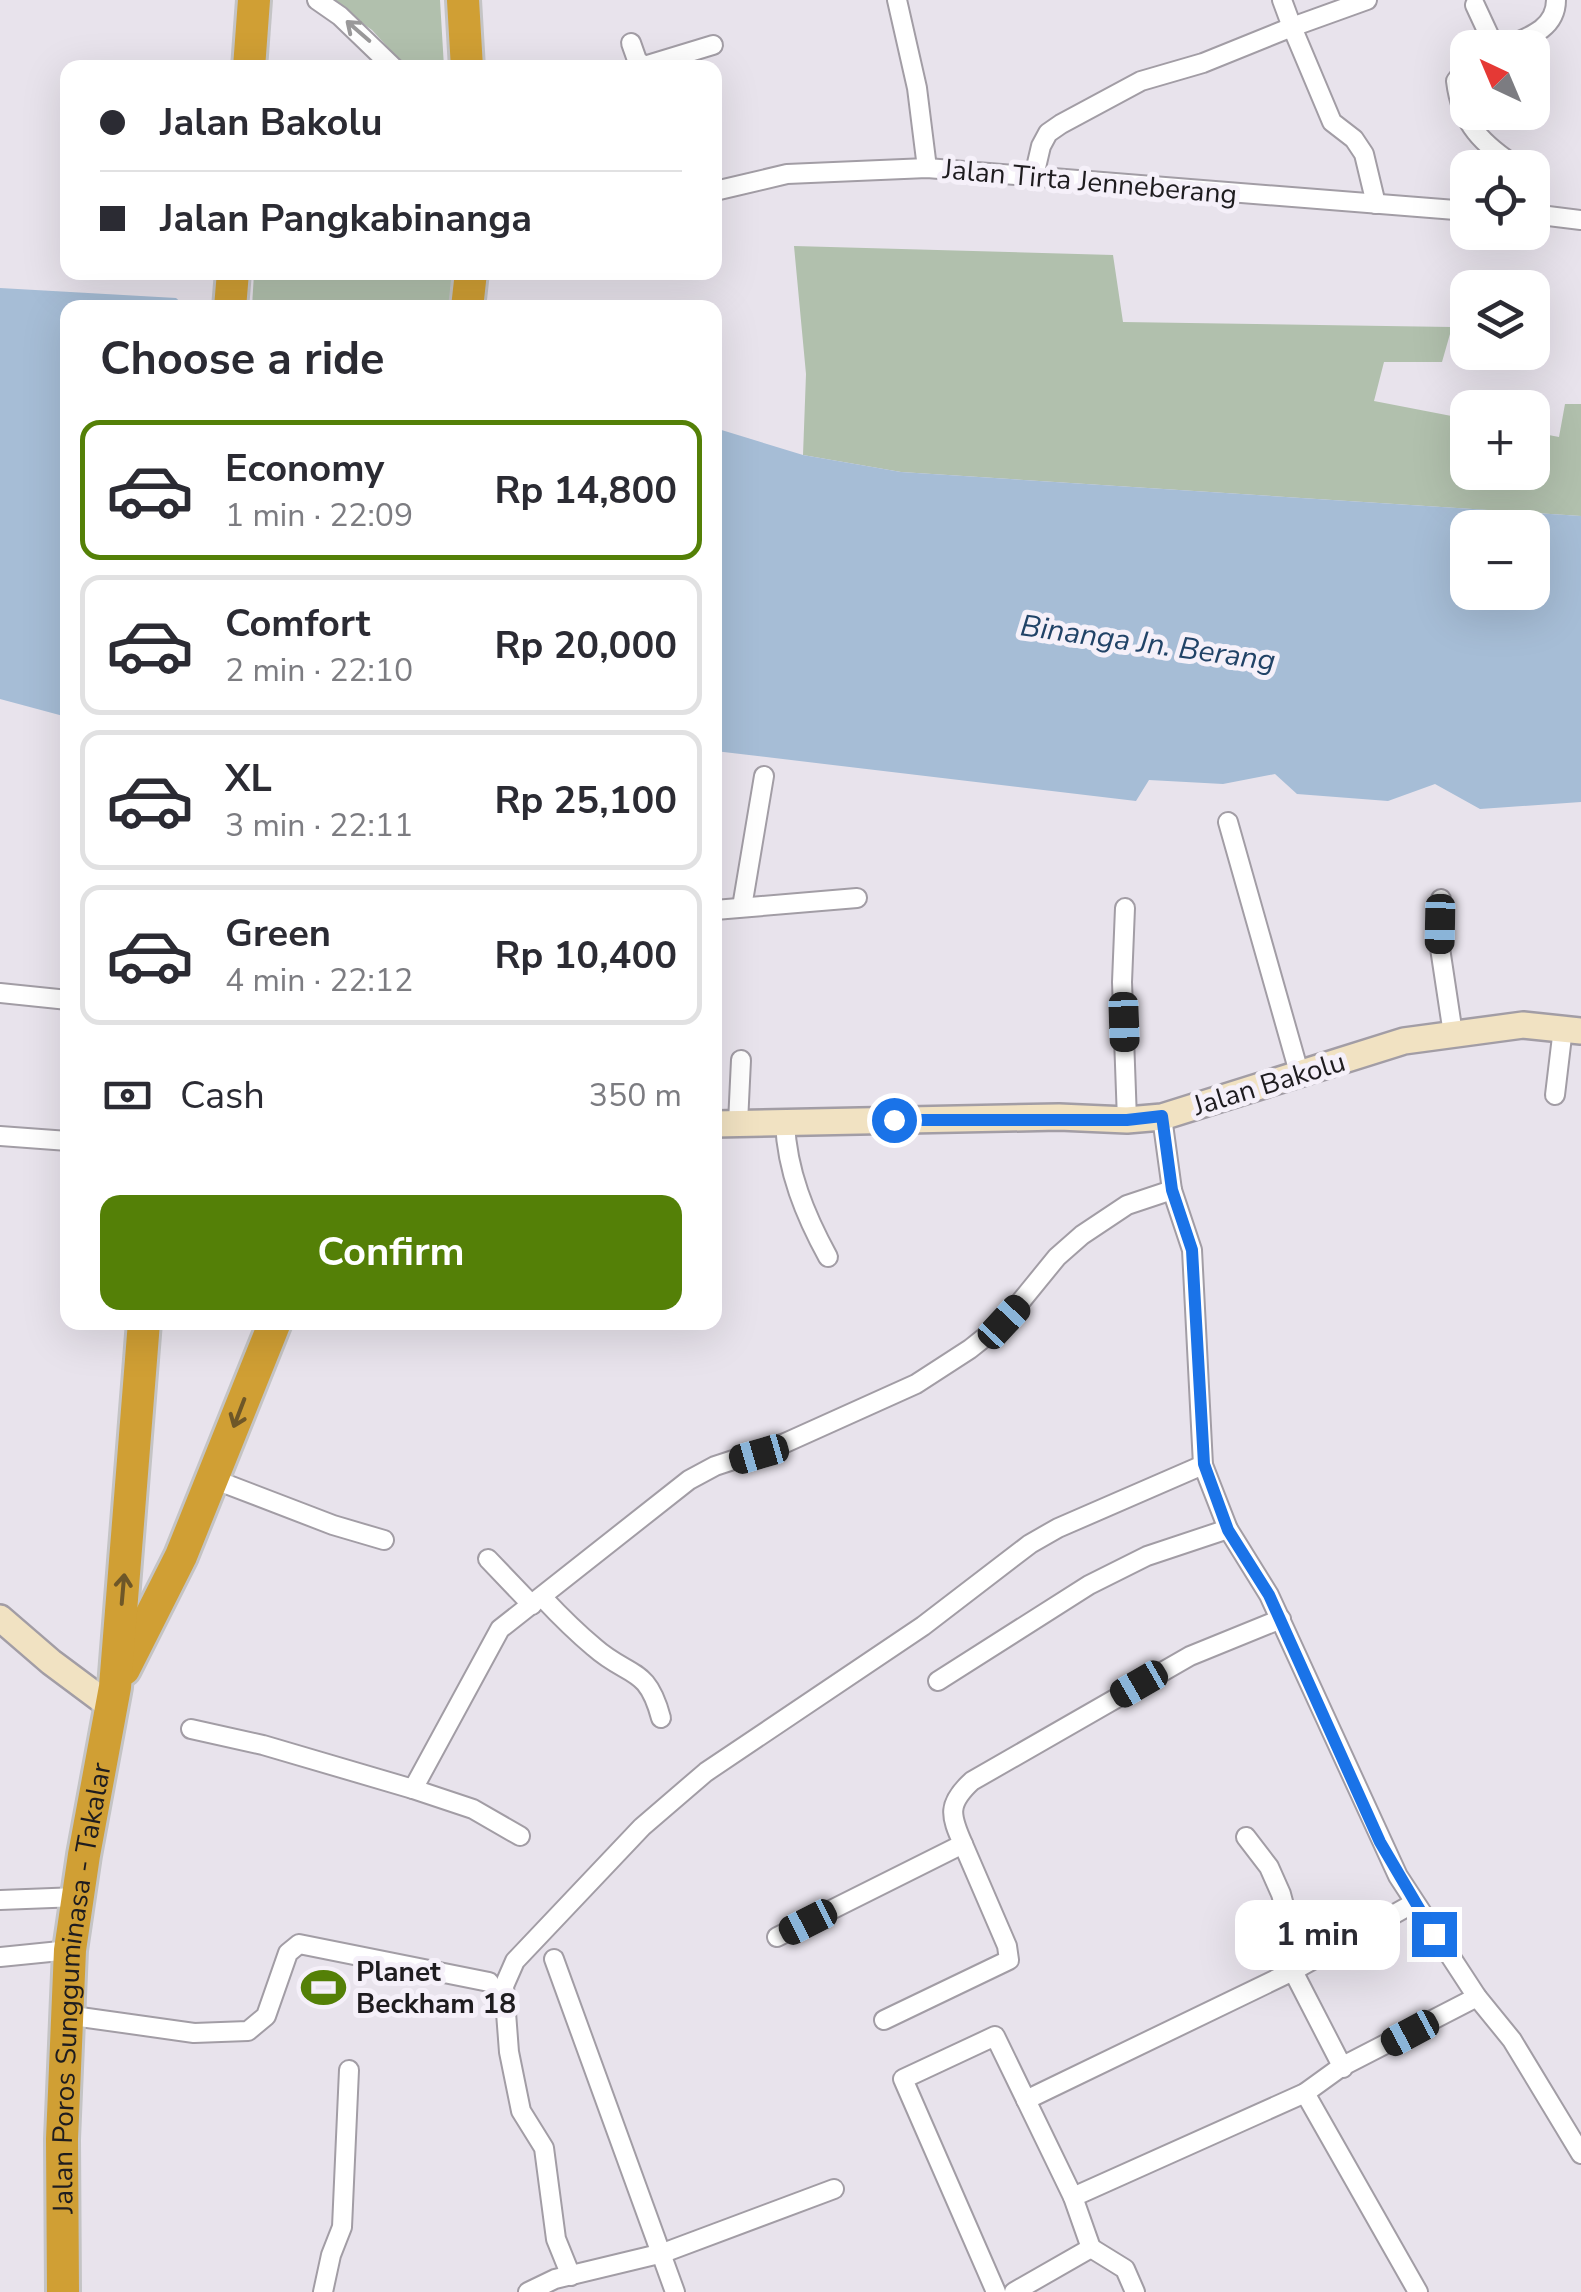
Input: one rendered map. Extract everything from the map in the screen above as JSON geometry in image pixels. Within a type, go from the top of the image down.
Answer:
[{"type":"highway","points":[[250,60],[254,0]]},
{"type":"highway","points":[[463,0],[467,60]]},
{"type":"highway","name":"Jalan Poros Sungguminasa - Takalar","points":[[64,2292],[62,2139],[70,1950],[113,1696],[143,1330]]},
{"type":"highway","name":"Jalan Poros Sungguminasa - Takalar","points":[[113,1696],[181,1556],[272,1330]]},
{"type":"highway","points":[[127,1546],[181,1556]]},
{"type":"main road","name":"Jalan Bakolu","points":[[726,1124],[785,1133],[1059,1118],[1127,1120],[1163,1130],[1300,1076],[1404,1042],[1523,1025],[1567,1037]]},
{"type":"main road","points":[[0,1618],[51,1662],[113,1696]]},
{"type":"street","points":[[318,0],[386,60]]},
{"type":"street","points":[[897,0],[918,88],[926,168]]},
{"type":"street","points":[[1282,0],[1332,122],[1354,139],[1364,154],[1376,204]]},
{"type":"street","points":[[1034,176],[1040,146],[1048,133],[1141,81],[1203,63],[1367,0]]},
{"type":"street","points":[[1541,30],[1554,17],[1556,0]]},
{"type":"street","points":[[1475,5],[1488,30]]},
{"type":"street","points":[[631,43],[638,60]]},
{"type":"street","points":[[673,60],[713,45]]},
{"type":"street","points":[[1476,130],[1496,150]]},
{"type":"street","name":"Jalan Tirta Jenneberang","points":[[722,190],[787,174],[926,168],[1450,210]]},
{"type":"street","points":[[1550,217],[1581,220]]},
{"type":"street","points":[[742,907],[764,776]]},
{"type":"street","points":[[1228,822],[1300,1076]]},
{"type":"street","points":[[722,909],[857,898]]},
{"type":"street","points":[[1441,899],[1440,948],[1453,1034]]},
{"type":"street","points":[[1126,908],[1122,982],[1127,1120]]},
{"type":"street","points":[[0,993],[60,999]]},
{"type":"street","points":[[1555,1095],[1567,1037]]},
{"type":"street","points":[[726,1124],[741,1060]]},
{"type":"street","points":[[1163,1130],[1172,1190],[1192,1250],[1204,1464],[1228,1530],[1280,1619],[1380,1842],[1414,1903],[1476,1997],[1512,2040],[1581,2154]]},
{"type":"street","points":[[785,1133],[800,1201],[828,1257]]},
{"type":"street","points":[[0,1136],[60,1140]]},
{"type":"street","points":[[413,1789],[492,1638],[508,1622],[689,1480],[916,1384],[970,1350],[1004,1322],[1058,1257],[1082,1235],[1127,1205],[1172,1190]]},
{"type":"street","points":[[580,2281],[556,2239],[544,2148],[522,2111],[510,2052],[504,1986],[516,1961],[642,1827],[706,1772],[924,1626],[1030,1544],[1204,1464]]},
{"type":"street","points":[[213,1479],[333,1525],[384,1540]]},
{"type":"street","points":[[938,1680],[1090,1585],[1147,1556],[1228,1530]]},
{"type":"street","points":[[488,1559],[594,1648],[642,1676],[655,1695],[662,1718]]},
{"type":"street","points":[[884,2020],[1009,1960],[1007,1946],[952,1821],[959,1793],[972,1781],[1190,1656],[1280,1619]]},
{"type":"street","points":[[191,1729],[263,1745],[413,1789],[473,1809],[520,1836]]},
{"type":"street","points":[[1246,1837],[1269,1866],[1281,1894],[1293,1971],[1343,2068]]},
{"type":"street","points":[[776,1937],[962,1844]]},
{"type":"street","points":[[0,1900],[78,1897]]},
{"type":"street","points":[[1026,2100],[1293,1971],[1414,1903]]},
{"type":"street","points":[[66,2015],[194,2033],[248,2031],[266,2016],[288,1953],[299,1944],[489,1982]]},
{"type":"street","points":[[0,1957],[70,1950]]},
{"type":"street","points":[[554,1959],[675,2292]]},
{"type":"street","points":[[1073,2197],[1305,2093],[1343,2068],[1476,1997]]},
{"type":"street","points":[[996,2292],[903,2080],[995,2036],[1073,2197],[1091,2248],[1124,2269],[1135,2292]]},
{"type":"street","points":[[323,2292],[342,2228],[349,2070]]},
{"type":"street","points":[[1305,2093],[1418,2292]]},
{"type":"street","points":[[528,2292],[555,2278],[580,2281],[663,2254],[834,2189]]},
{"type":"street","points":[[1014,2292],[1091,2248]]},
{"type":"green space","points":[[329,0],[440,0],[444,60],[400,60],[372,30]]},
{"type":"green space","points":[[794,246],[1113,255],[1123,322],[1450,327],[1442,362],[1384,362],[1374,401],[1450,416],[1450,490],[1550,490],[1550,435],[1559,437],[1565,404],[1581,404],[1581,516],[1550,514],[1550,510],[1488,510],[901,472],[803,455],[806,374]]},
{"type":"green space","points":[[254,280],[453,280],[451,300],[252,300]]},
{"type":"water","points":[[0,288],[176,298],[60,300],[60,715],[0,699]]},
{"type":"water","name":"Binanga Jn. Berang","points":[[722,430],[803,455],[901,472],[1488,510],[1450,510],[1450,610],[1550,610],[1550,514],[1581,516],[1581,802],[1480,809],[1435,784],[1388,801],[1297,794],[1275,774],[1223,784],[1149,780],[1136,801],[722,752]]},
{"type":"place","name":"Planet Beckham 18","points":[[323,1987]]},
{"type":"route","points":[[894,1120],[1127,1120],[1162,1116],[1172,1190],[1192,1250],[1197,1366],[1208,1477],[1228,1530],[1269,1595],[1380,1842],[1434,1934]]}]
